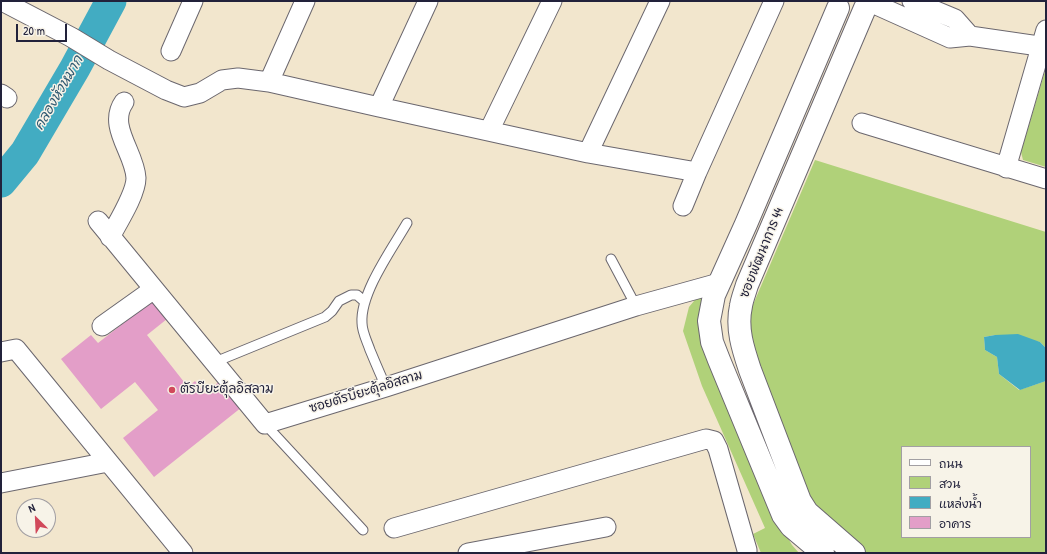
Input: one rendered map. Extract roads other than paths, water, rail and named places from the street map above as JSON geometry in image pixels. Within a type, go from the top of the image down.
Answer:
[{"type":"street","points":[[2,1],[71,36],[109,60],[166,90],[184,97],[200,93],[222,80],[238,78],[269,82],[588,153],[697,172]]},
{"type":"street","points":[[171,51],[193,1]]},
{"type":"street","points":[[269,82],[305,1]]},
{"type":"street","points":[[379,106],[428,1]]},
{"type":"street","points":[[489,131],[552,1]]},
{"type":"street","points":[[588,153],[660,1]]},
{"type":"street","points":[[684,206],[697,172],[774,1]]},
{"type":"street","points":[[912,1],[956,19],[970,36]]},
{"type":"street","name":"ซอยพัฒนาการ 44","points":[[824,553],[791,526],[783,515],[712,342],[710,321],[714,295],[746,224],[834,4],[846,11],[854,12],[871,4]]},
{"type":"street","points":[[871,4],[950,38],[970,36],[1044,41],[1006,168]]},
{"type":"street","name":"ซอยพัฒนาการ 44","points":[[854,553],[807,512],[800,500],[750,370],[739,323],[741,305],[747,285],[871,4]]},
{"type":"street","points":[[110,236],[129,201],[136,178],[129,154],[120,133],[118,118],[120,107],[124,102]]},
{"type":"street","points":[[862,123],[1046,179]]},
{"type":"street","points":[[98,221],[266,424]]},
{"type":"street","name":"ซอยตัรบียะตุ้ลอิสลาม","points":[[266,424],[386,387],[636,306],[719,283]]},
{"type":"street","points":[[102,326],[154,289]]},
{"type":"street","points":[[1,352],[16,349],[183,553]]},
{"type":"street","points":[[394,528],[706,440],[714,441],[718,449],[747,550],[746,553]]},
{"type":"street","points":[[1,483],[108,462]]},
{"type":"street","points":[[468,553],[606,527]]},
{"type":"lane","points":[[386,387],[366,338],[362,324],[365,302],[381,266],[407,223]]},
{"type":"lane","points":[[611,259],[636,306]]},
{"type":"lane","points":[[215,362],[325,318],[339,301],[351,295],[357,295],[365,302]]},
{"type":"lane","points":[[266,424],[363,530]]},
{"type":"water","points":[[1018,334],[1040,342],[1046,348],[1046,381],[1020,390],[999,374],[997,357],[985,350],[984,337]]},
{"type":"waterway","name":"คลองหัวหมาก","points":[[1,182],[25,153],[75,68],[111,1]]},
{"type":"place","name":"ตัรบียะตุ้ลอิสลาม","points":[[172,390]]}]
